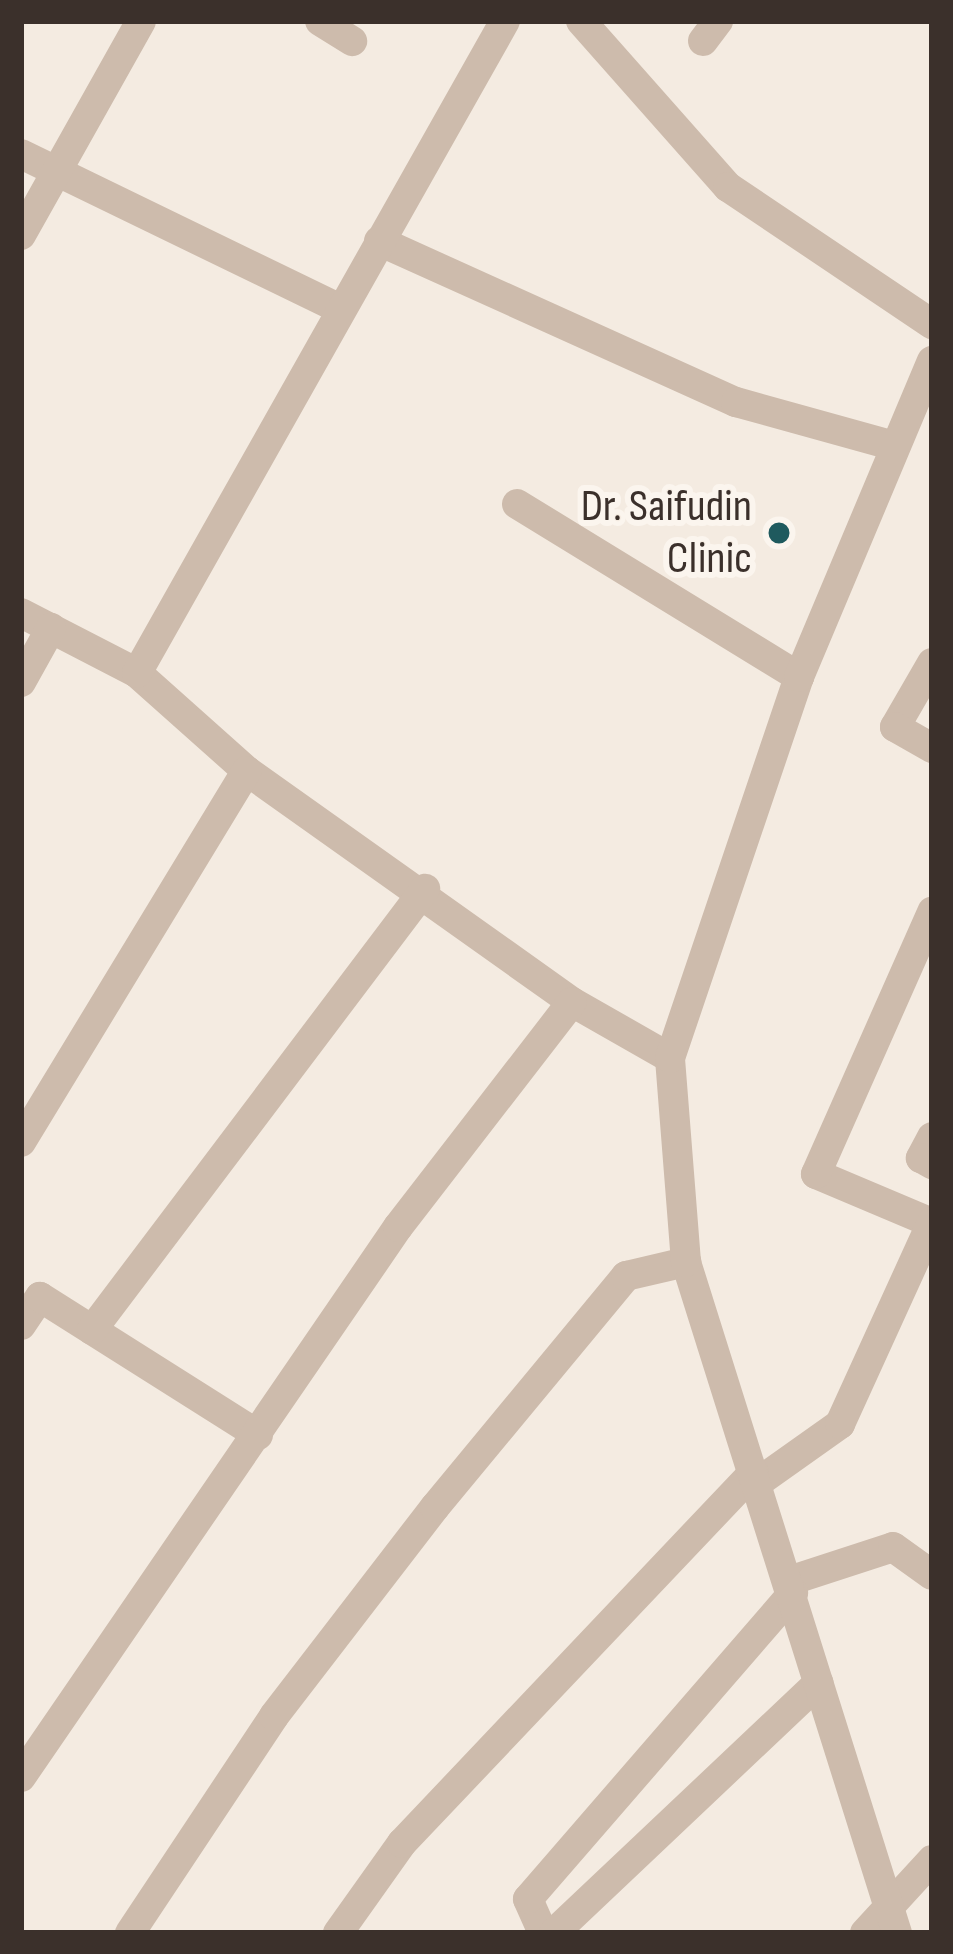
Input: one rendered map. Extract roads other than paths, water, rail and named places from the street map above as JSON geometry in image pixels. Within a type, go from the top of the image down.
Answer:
[{"type":"street","points":[[21,235],[141,21]]},
{"type":"street","points":[[320,21],[352,41]]},
{"type":"street","points":[[137,673],[505,21]]},
{"type":"street","points":[[581,21],[728,188],[932,325]]},
{"type":"street","points":[[21,154],[340,309]]},
{"type":"street","points":[[379,241],[736,402],[895,446]]},
{"type":"street","points":[[892,1920],[686,1262],[670,1058],[799,677],[932,361]]},
{"type":"street","points":[[518,504],[799,677]]},
{"type":"street","points":[[21,614],[137,673],[247,771],[424,889],[572,1002],[670,1058]]},
{"type":"street","points":[[21,682],[51,628]]},
{"type":"street","points":[[932,663],[895,727],[932,748]]},
{"type":"street","points":[[21,1142],[247,771]]},
{"type":"street","points":[[92,1330],[424,889]]},
{"type":"street","points":[[338,1933],[402,1843],[756,1477],[840,1424],[932,1222],[816,1174],[932,912]]},
{"type":"street","points":[[21,1777],[398,1227],[572,1002]]},
{"type":"street","points":[[932,1137],[921,1158],[932,1164]]},
{"type":"street","points":[[130,1933],[274,1716],[434,1507],[626,1276],[686,1262]]},
{"type":"street","points":[[21,1325],[40,1297],[257,1436]]},
{"type":"street","points":[[543,1933],[528,1899],[791,1587],[893,1547],[932,1575]]},
{"type":"street","points":[[554,1933],[818,1683]]},
{"type":"street","points":[[865,1933],[892,1920],[932,1860]]},
{"type":"place","name":"Dr. Saifudin Clinic","points":[[779,533]]}]
